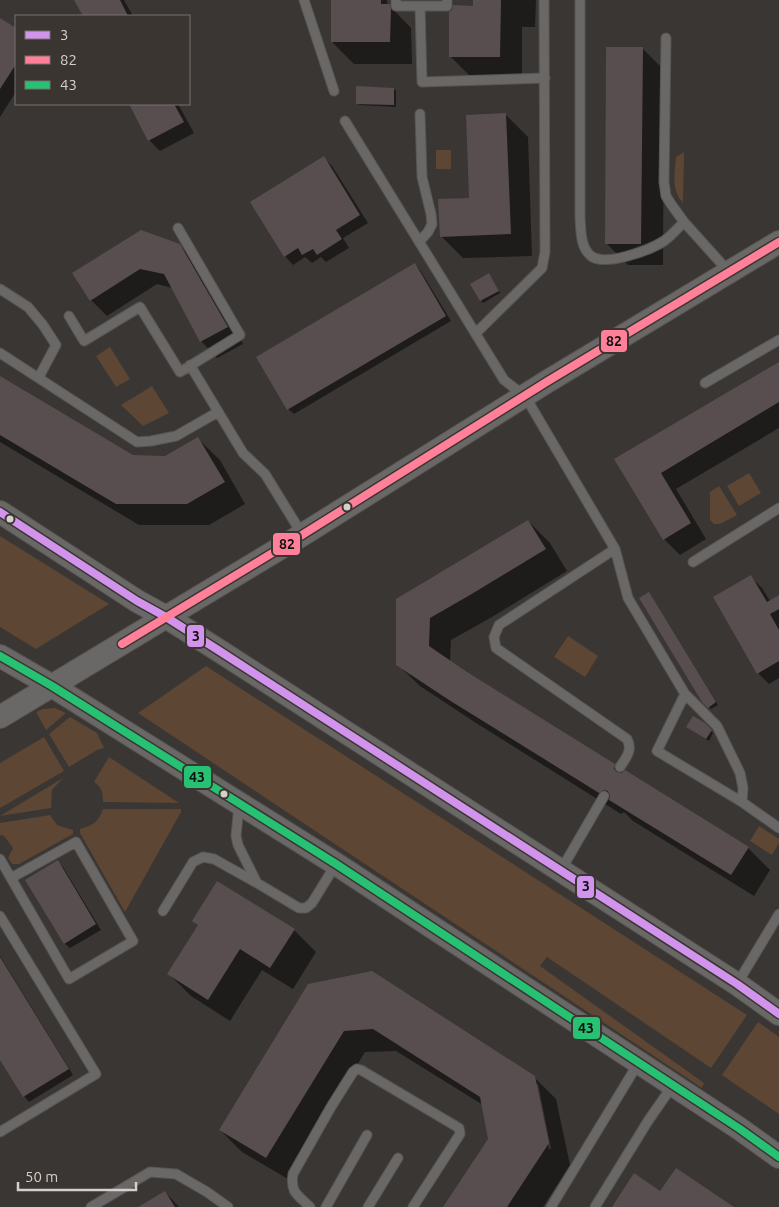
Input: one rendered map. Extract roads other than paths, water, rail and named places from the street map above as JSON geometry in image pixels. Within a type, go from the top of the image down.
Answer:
[{"type":"street","points":[[0,718],[779,242]]},
{"type":"street","points":[[0,512],[737,984],[779,1014]]},
{"type":"street","points":[[0,656],[52,686],[336,864],[740,1128],[779,1157]]},
{"type":"lane","points":[[304,0],[334,91]]},
{"type":"lane","points":[[396,0],[396,6],[447,6],[447,0]]},
{"type":"lane","points":[[476,333],[542,268],[545,252],[544,0]]},
{"type":"lane","points":[[580,0],[580,218],[583,244],[590,255],[598,260],[614,259],[638,253],[664,241],[684,222]]},
{"type":"lane","points":[[420,6],[422,82],[545,78]]},
{"type":"lane","points":[[666,38],[664,182],[666,196],[684,222],[729,272]]},
{"type":"lane","points":[[419,242],[432,224],[422,177],[420,114]]},
{"type":"lane","points":[[345,121],[504,380],[525,396],[615,549],[628,598],[685,694],[717,726],[740,773],[743,788],[742,802]]},
{"type":"lane","points":[[68,316],[84,341],[140,307],[180,372],[240,335],[178,228]]},
{"type":"lane","points":[[0,288],[28,307],[56,344],[39,377]]},
{"type":"lane","points":[[706,383],[779,340]]},
{"type":"lane","points":[[0,353],[137,442],[176,436],[218,412]]},
{"type":"lane","points":[[190,365],[242,452],[265,474],[302,534]]},
{"type":"lane","points":[[692,562],[779,508]]},
{"type":"lane","points":[[615,549],[499,625],[494,637],[496,648],[627,739],[630,745],[630,752],[620,767]]},
{"type":"lane","points":[[685,694],[657,751],[742,802],[779,828]]},
{"type":"lane","points":[[561,871],[604,796]]},
{"type":"lane","points":[[239,803],[236,836],[238,845],[257,883]]},
{"type":"lane","points":[[0,859],[69,979],[132,942],[76,842],[11,878]]},
{"type":"lane","points":[[163,911],[194,862],[203,857],[214,859],[299,908],[306,908],[312,903],[336,864]]},
{"type":"lane","points":[[737,984],[779,914]]},
{"type":"lane","points":[[0,916],[96,1074],[0,1132]]},
{"type":"lane","points":[[551,1207],[639,1062]]},
{"type":"lane","points":[[310,1207],[294,1192],[292,1184],[293,1174],[331,1107],[356,1069],[361,1070],[459,1128],[460,1134],[413,1207]]},
{"type":"lane","points":[[595,1207],[648,1121],[673,1085]]},
{"type":"lane","points":[[326,1207],[367,1135]]},
{"type":"lane","points":[[368,1207],[398,1158]]},
{"type":"lane","points":[[91,1207],[150,1172],[176,1174],[228,1207]]}]
